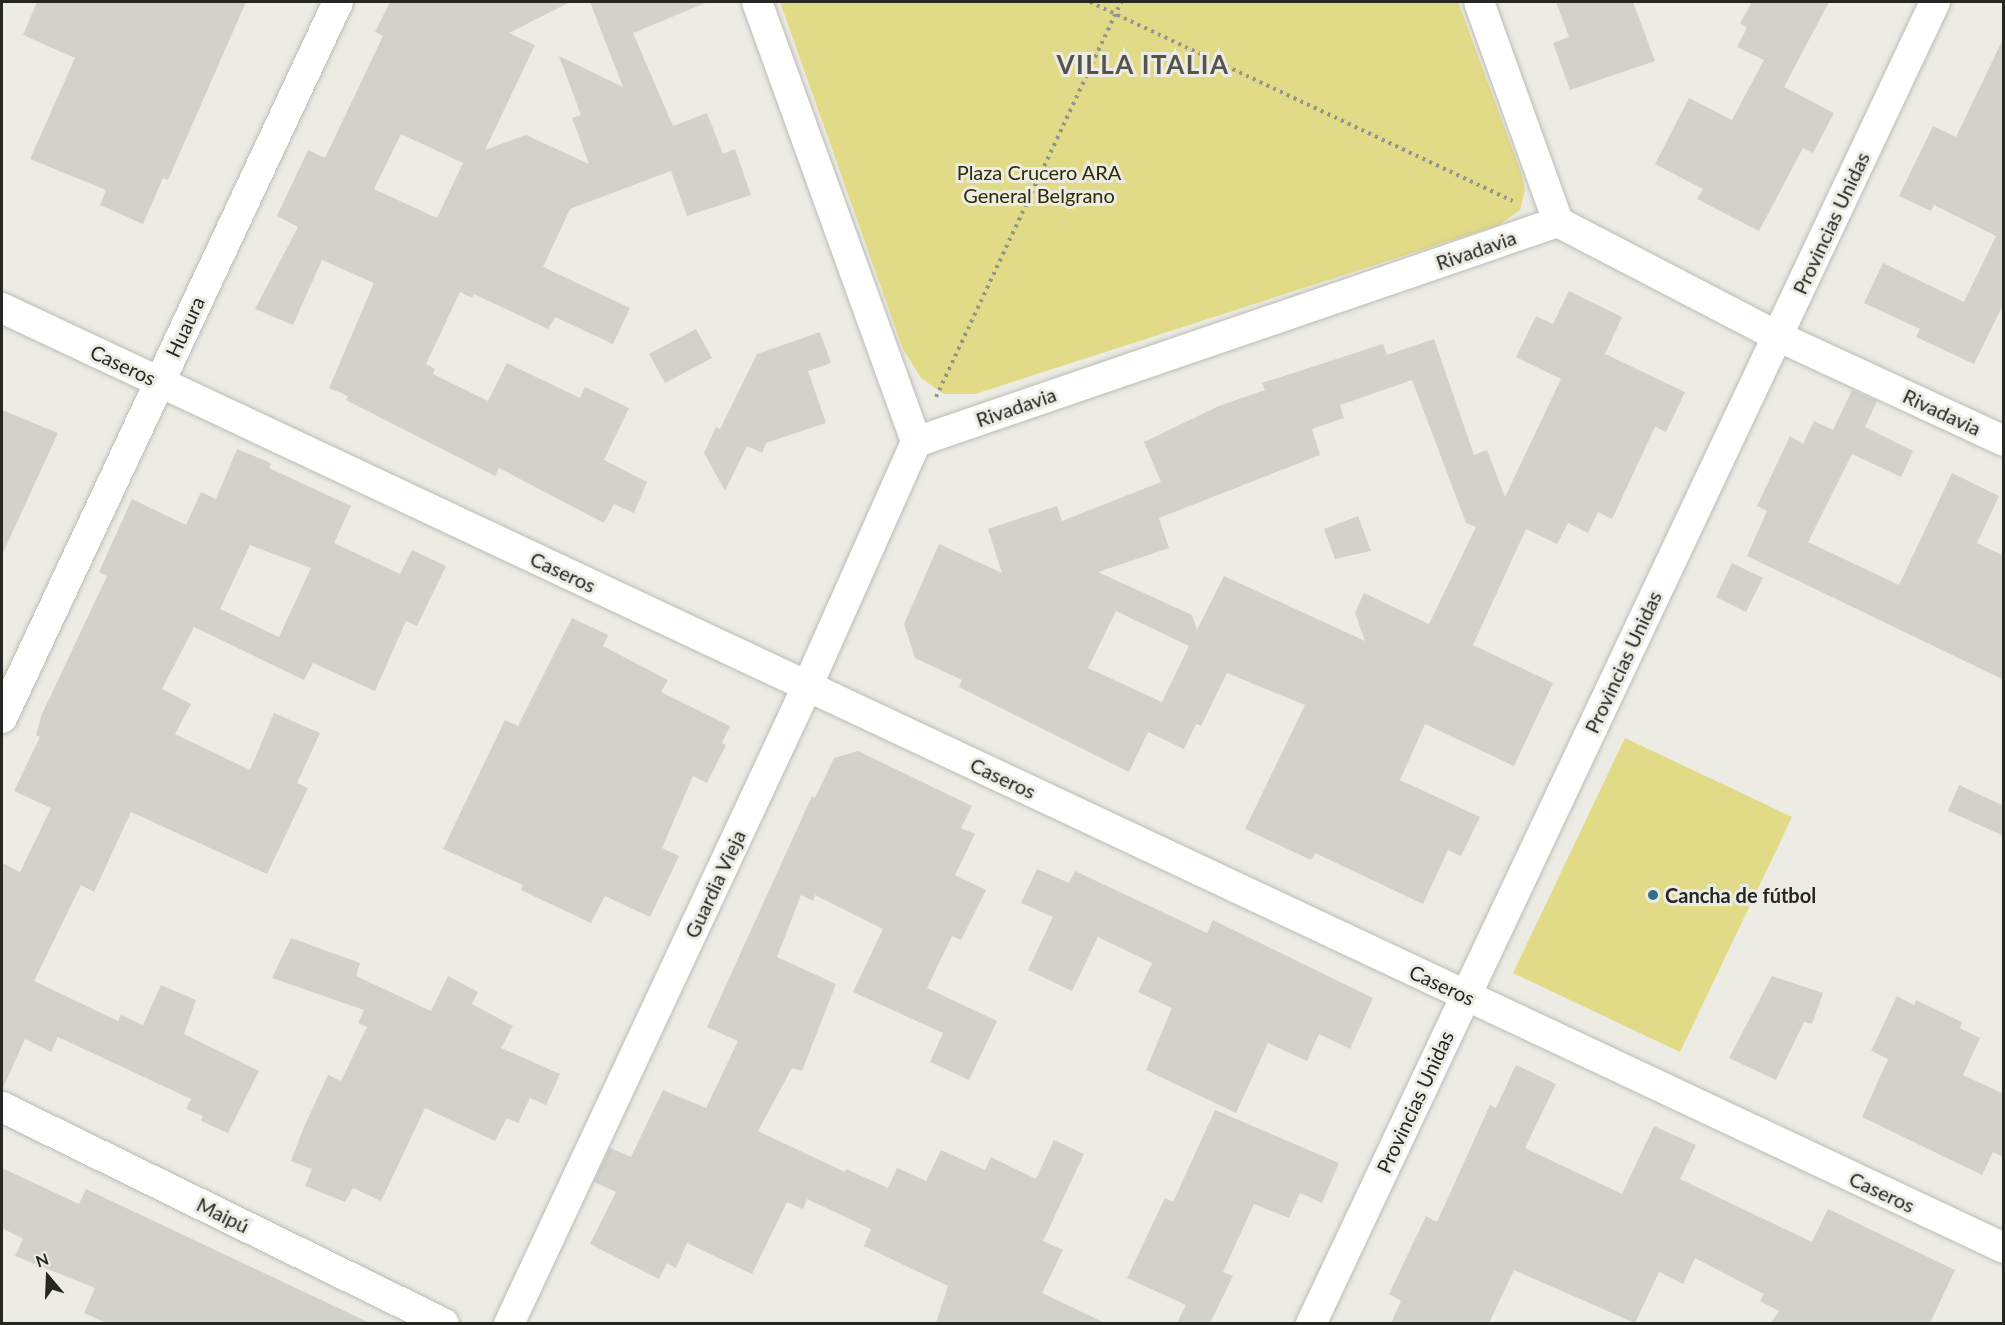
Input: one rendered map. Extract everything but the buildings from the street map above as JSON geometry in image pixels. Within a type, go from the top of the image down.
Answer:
[{"type":"street","name":"Huaura","points":[[2,718],[338,2]]},
{"type":"street","points":[[757,2],[916,442]]},
{"type":"street","points":[[1479,2],[1558,222]]},
{"type":"street","name":"Provincias Unidas","points":[[1311,1323],[1935,2]]},
{"type":"street","name":"Rivadavia","points":[[916,442],[1558,222],[1777,336],[2004,441]]},
{"type":"street","name":"Caseros","points":[[2,309],[2004,1248]]},
{"type":"street","name":"Guardia Vieja","points":[[509,1323],[807,687],[916,442]]},
{"type":"street","name":"Maipú","points":[[2,1107],[444,1323]]},
{"type":"path","points":[[1090,2],[1558,222]]},
{"type":"path","points":[[916,442],[1121,2]]},
{"type":"green space","name":"Plaza Crucero ARA General Belgrano","points":[[780,2],[1458,2],[1521,172],[1525,190],[1520,210],[1499,225],[975,394],[944,394],[921,378],[903,349]]},
{"type":"green space","name":"Cancha de fútbol","points":[[1625,738],[1792,817],[1680,1052],[1513,973]]},
{"type":"place","name":"Cancha de fútbol","points":[[1653,895]]},
{"type":"district","name":"VILLA ITALIA","points":[[1143,65]]}]
